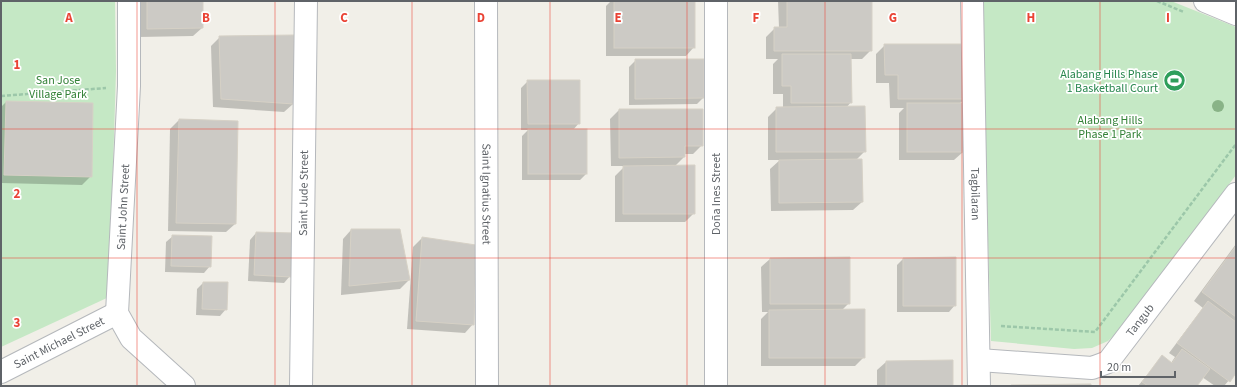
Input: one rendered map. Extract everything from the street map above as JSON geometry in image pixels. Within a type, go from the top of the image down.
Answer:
[{"type":"street","name":"Saint John Street","points":[[117,313],[129,86],[129,1]]},
{"type":"street","name":"Saint Jude Street","points":[[301,386],[306,1]]},
{"type":"street","name":"Saint Ignatius Street","points":[[486,1],[487,386]]},
{"type":"street","name":"Doña Ines Street","points":[[716,1],[716,386]]},
{"type":"street","name":"Tagbilaran","points":[[972,1],[979,386]]},
{"type":"street","points":[[1205,1],[1236,14]]},
{"type":"street","name":"Tangub","points":[[979,360],[1092,368],[1108,362],[1236,194]]},
{"type":"street","points":[[117,313],[131,338],[184,386]]},
{"type":"street","name":"Saint Michael Street","points":[[1,372],[117,313]]},
{"type":"path","points":[[1,96],[129,86]]},
{"type":"path","points":[[1000,318],[1000,326],[1095,332],[1236,144]]},
{"type":"green space","name":"San Jose Village Park","points":[[1,1],[115,1],[116,71],[109,297],[1,347]]},
{"type":"green space","name":"Alabang Hills Phase 1 Park","points":[[981,1],[1171,1],[1236,27],[1236,175],[1120,330],[1108,341],[1092,348],[1074,349],[991,341]]},
{"type":"building","points":[[147,1],[203,1],[203,28],[147,29]]},
{"type":"building","points":[[614,1],[695,1],[695,48],[614,48]]},
{"type":"building","points":[[787,1],[872,1],[872,51],[774,51],[774,27],[787,27]]},
{"type":"building","points":[[294,35],[294,104],[221,99],[219,36]]},
{"type":"building","points":[[884,44],[965,44],[966,99],[898,99],[898,75],[885,75]]},
{"type":"building","points":[[782,54],[851,54],[852,103],[791,103],[791,86],[782,86]]},
{"type":"building","points":[[635,59],[704,59],[704,98],[635,99]]},
{"type":"building","points":[[527,80],[580,80],[580,124],[528,124]]},
{"type":"building","points":[[6,101],[93,103],[92,177],[4,175]]},
{"type":"building","points":[[907,103],[964,103],[964,152],[907,152]]},
{"type":"building","points":[[865,106],[866,152],[776,152],[776,107]]},
{"type":"building","points":[[619,109],[703,109],[703,146],[685,146],[685,157],[619,158]]},
{"type":"building","points":[[179,119],[238,121],[236,224],[176,223]]},
{"type":"building","points":[[528,129],[587,129],[587,174],[528,174]]},
{"type":"building","points":[[862,159],[863,202],[779,203],[779,160]]},
{"type":"building","points":[[695,165],[695,214],[623,214],[623,166]]},
{"type":"building","points":[[351,229],[400,229],[410,280],[349,286]]},
{"type":"building","points":[[256,232],[294,233],[291,277],[254,275]]},
{"type":"building","points":[[172,235],[212,236],[211,267],[171,266]]},
{"type":"building","points":[[422,237],[476,245],[474,325],[416,321]]},
{"type":"building","points":[[1236,246],[1236,317],[1202,292]]},
{"type":"building","points":[[850,257],[850,304],[770,304],[770,258]]},
{"type":"building","points":[[956,257],[956,306],[903,306],[903,258]]},
{"type":"building","points":[[203,282],[228,282],[227,310],[202,309]]},
{"type":"building","points":[[1208,301],[1236,322],[1236,373],[1230,382],[1177,343]]},
{"type":"building","points":[[865,309],[865,358],[769,358],[769,310]]},
{"type":"building","points":[[1182,349],[1210,369],[1197,386],[1148,386],[1142,382],[1162,355],[1172,363]]},
{"type":"building","points":[[953,360],[953,386],[886,386],[886,361]]},
{"type":"building","points":[[1091,384],[1091,386],[1011,386],[1011,385]]},
{"type":"place","name":"Alabang Hills Phase 1 Basketball Court","points":[[1174,81]]}]
